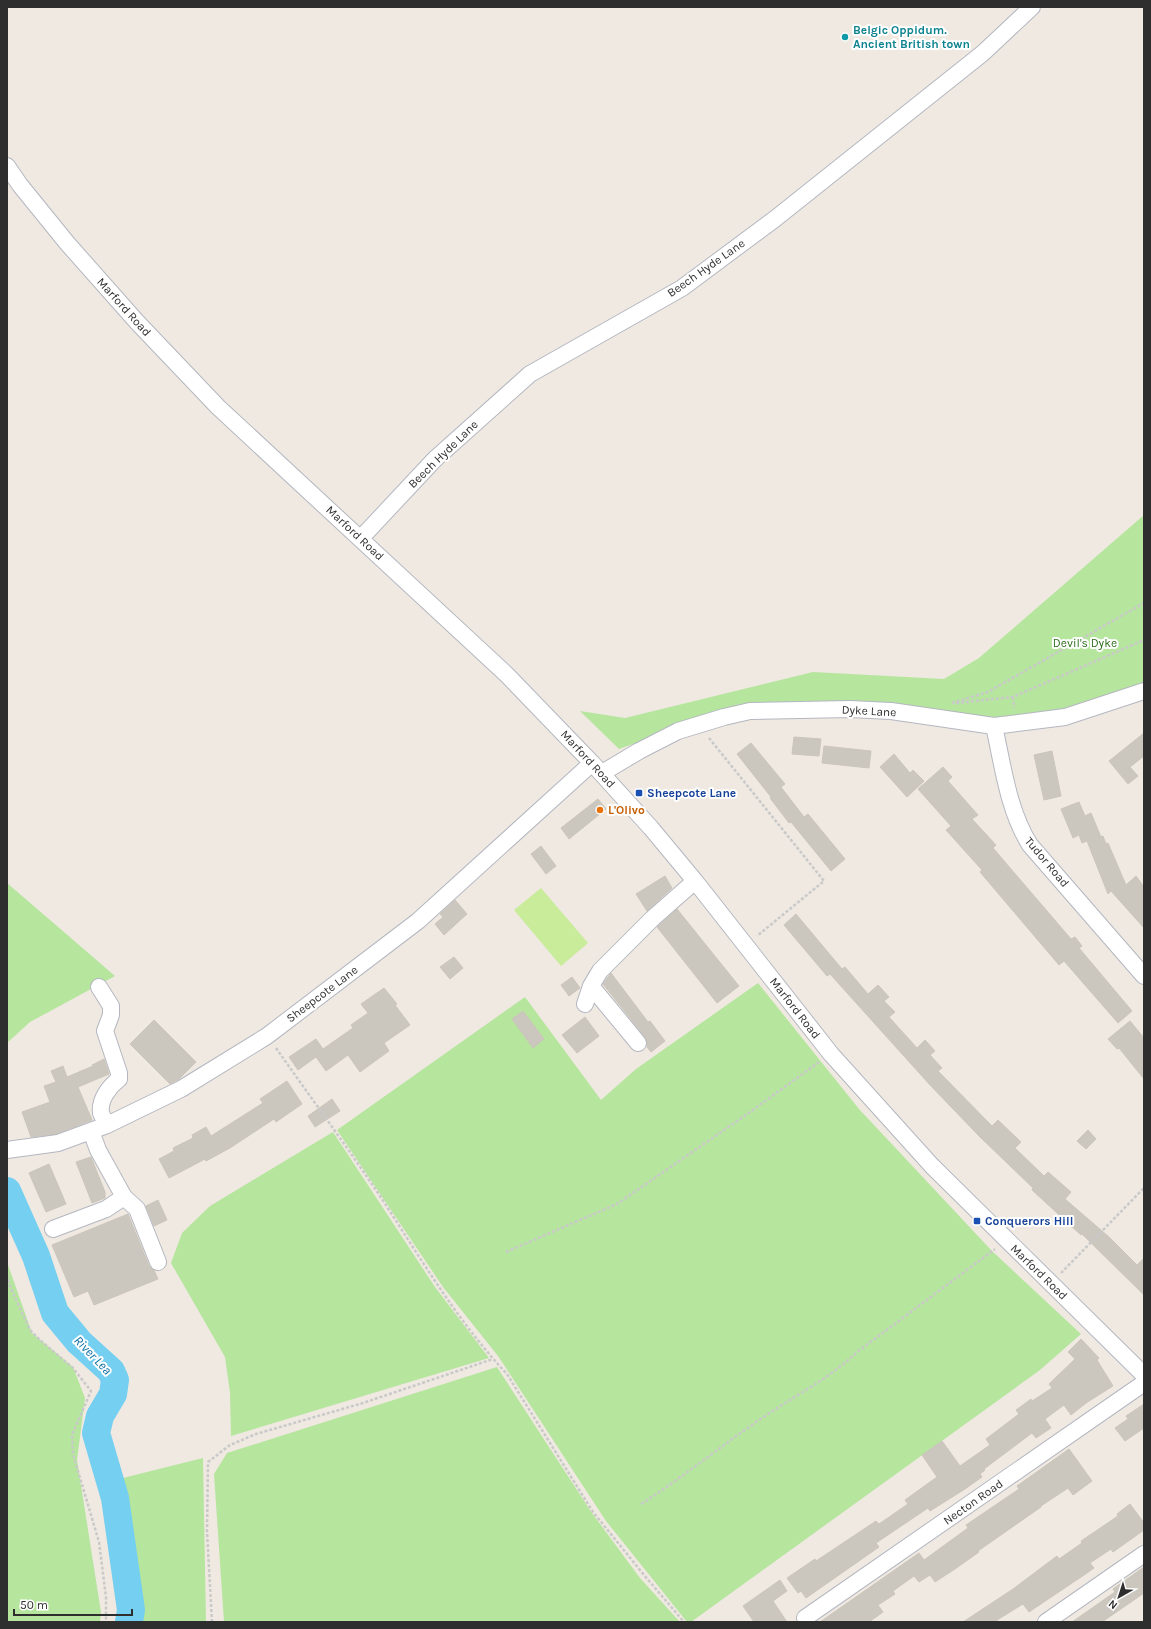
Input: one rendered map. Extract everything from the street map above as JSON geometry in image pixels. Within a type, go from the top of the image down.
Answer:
[{"type":"street","name":"Beech Hyde Lane","points":[[361,538],[436,459],[530,374],[682,288],[776,218],[983,53],[1032,7]]},
{"type":"street","name":"Marford Road","points":[[7,166],[67,243],[138,322],[218,407],[507,675],[597,768],[651,828],[695,881],[831,1054],[932,1166],[1144,1375]]},
{"type":"street","name":"Dyke Lane","points":[[597,768],[639,751],[678,731],[750,711],[850,709],[891,711],[994,726],[1065,717],[1144,691]]},
{"type":"street","name":"Tudor Road","points":[[994,726],[1014,814],[1030,845],[1144,976]]},
{"type":"street","name":"Sheepcote Lane","points":[[7,1150],[58,1143],[107,1125],[181,1089],[267,1036],[418,921],[597,768]]},
{"type":"street","points":[[585,1004],[591,986],[600,971],[653,918],[695,881]]},
{"type":"street","points":[[591,986],[638,1043]]},
{"type":"street","points":[[99,987],[111,1006],[111,1015],[105,1031],[120,1073],[119,1079],[107,1091],[102,1101],[101,1113],[107,1125]]},
{"type":"street","points":[[91,1131],[98,1150],[124,1197],[137,1209],[158,1262]]},
{"type":"street","points":[[53,1229],[106,1209],[124,1197]]},
{"type":"street","name":"Necton Road","points":[[808,1622],[806,1618],[1144,1383]]},
{"type":"street","points":[[1046,1622],[1144,1554]]},
{"type":"path","points":[[1144,603],[988,692],[946,705],[1013,697],[1144,640]]},
{"type":"path","points":[[698,725],[824,881],[746,945]]},
{"type":"path","points":[[267,1036],[377,1192],[438,1286],[493,1359],[507,1374],[593,1512],[644,1576],[684,1622]]},
{"type":"path","points":[[506,1252],[617,1204],[831,1054]]},
{"type":"path","points":[[1051,1283],[1144,1188]]},
{"type":"path","points":[[641,1504],[675,1482],[762,1418],[842,1366],[857,1352],[1007,1240]]},
{"type":"path","points":[[7,1275],[8,1283],[30,1330],[73,1368],[91,1391],[72,1435],[73,1454],[99,1542],[106,1596],[106,1622]]},
{"type":"path","points":[[212,1622],[207,1531],[208,1462],[230,1445],[256,1434],[363,1403],[493,1359]]},
{"type":"green space","name":"Devil's Dyke","points":[[1144,515],[1144,684],[1060,712],[980,722],[744,709],[672,730],[619,749],[580,711],[625,718],[813,672],[944,679],[979,658]]},
{"type":"green space","points":[[7,883],[115,976],[30,1022],[7,1043]]},
{"type":"green space","points":[[541,888],[588,943],[561,966],[514,910]]},
{"type":"green space","points":[[758,983],[859,1109],[992,1251],[1081,1334],[1040,1370],[691,1622],[687,1622],[606,1521],[498,1356],[443,1287],[337,1130],[525,997],[601,1100],[636,1069]]},
{"type":"green space","points":[[333,1132],[435,1287],[489,1358],[231,1436],[230,1393],[225,1357],[171,1263],[182,1233],[210,1206]]},
{"type":"green space","points":[[7,1262],[32,1333],[73,1367],[85,1398],[77,1460],[101,1612],[100,1622],[7,1622]]},
{"type":"green space","points":[[497,1367],[592,1513],[640,1578],[680,1622],[224,1622],[214,1474],[227,1453]]},
{"type":"green space","points":[[203,1458],[206,1622],[136,1622],[115,1480]]},
{"type":"building","points":[[1144,733],[1144,756],[1130,767],[1138,776],[1128,784],[1109,761]]},
{"type":"building","points":[[794,737],[821,739],[819,756],[792,754]]},
{"type":"building","points":[[751,743],[785,784],[781,787],[804,817],[808,814],[845,859],[831,871],[791,822],[789,823],[770,798],[771,797],[737,754]]},
{"type":"building","points":[[824,746],[871,751],[869,768],[822,763]]},
{"type":"building","points":[[1052,751],[1061,796],[1044,800],[1034,755]]},
{"type":"building","points":[[894,754],[910,773],[913,770],[924,781],[907,797],[880,767]]},
{"type":"building","points":[[943,767],[952,777],[948,781],[978,815],[972,819],[996,845],[993,848],[1071,939],[1075,937],[1082,946],[1079,948],[1132,1011],[1118,1023],[1064,961],[1059,965],[980,872],[982,870],[946,830],[951,826],[918,789]]},
{"type":"building","points":[[598,799],[606,809],[569,839],[561,828]]},
{"type":"building","points":[[1079,802],[1085,816],[1091,813],[1101,837],[1103,836],[1106,844],[1108,843],[1126,885],[1136,876],[1144,887],[1144,928],[1111,891],[1108,894],[1087,841],[1082,843],[1079,835],[1073,838],[1061,809]]},
{"type":"building","points":[[541,846],[556,866],[546,874],[531,854]]},
{"type":"building","points":[[665,876],[672,888],[647,911],[636,894]]},
{"type":"building","points":[[455,900],[467,914],[444,935],[435,924],[443,917],[440,914]]},
{"type":"building","points":[[677,909],[739,986],[717,1003],[657,927]]},
{"type":"building","points":[[796,914],[842,969],[845,967],[868,994],[878,985],[889,997],[884,1001],[895,1012],[889,1017],[917,1048],[925,1040],[935,1051],[930,1055],[942,1068],[938,1071],[992,1126],[998,1120],[1021,1142],[1015,1148],[1044,1176],[1048,1172],[1071,1192],[1065,1199],[1109,1237],[1137,1265],[1144,1258],[1144,1295],[1082,1234],[1081,1235],[1032,1190],[1033,1188],[980,1137],[930,1085],[830,974],[827,976],[784,925]]},
{"type":"building","points":[[454,957],[463,968],[450,979],[440,967]]},
{"type":"building","points":[[611,973],[648,1022],[650,1021],[665,1041],[651,1052],[647,1047],[645,1037],[603,984]]},
{"type":"building","points":[[572,977],[580,988],[569,996],[561,985]]},
{"type":"building","points":[[384,988],[397,1004],[395,1005],[410,1025],[384,1043],[389,1051],[360,1072],[348,1055],[326,1071],[316,1057],[298,1070],[289,1057],[316,1039],[323,1049],[353,1028],[351,1025],[368,1013],[361,1004]]},
{"type":"building","points":[[523,1011],[544,1039],[533,1048],[512,1019]]},
{"type":"building","points":[[585,1017],[599,1036],[577,1053],[562,1035]]},
{"type":"building","points":[[154,1020],[196,1062],[179,1079],[170,1084],[130,1044]]},
{"type":"building","points":[[1130,1021],[1144,1038],[1144,1079],[1119,1048],[1117,1049],[1108,1039]]},
{"type":"building","points":[[104,1059],[109,1074],[78,1087],[92,1120],[56,1134],[31,1137],[22,1112],[50,1102],[44,1086],[56,1082],[51,1071],[63,1066],[67,1077],[93,1066],[92,1065]]},
{"type":"building","points":[[287,1081],[302,1104],[276,1122],[274,1119],[230,1148],[169,1178],[159,1159],[174,1151],[173,1148],[193,1138],[192,1135],[206,1127],[211,1136],[263,1103],[260,1099]]},
{"type":"building","points":[[332,1099],[340,1111],[315,1127],[308,1116]]},
{"type":"building","points":[[1088,1130],[1096,1139],[1086,1149],[1077,1141]]},
{"type":"building","points":[[91,1157],[105,1192],[105,1198],[92,1203],[76,1162]]},
{"type":"building","points":[[49,1164],[66,1204],[46,1212],[29,1173]]},
{"type":"building","points":[[158,1200],[167,1220],[154,1226],[146,1206]]},
{"type":"building","points":[[128,1214],[149,1266],[154,1270],[158,1279],[94,1305],[88,1291],[74,1297],[52,1245]]},
{"type":"building","points":[[1081,1339],[1099,1358],[1097,1360],[1113,1386],[1086,1403],[1071,1415],[1064,1405],[1045,1419],[1051,1428],[1036,1438],[1032,1433],[984,1469],[985,1470],[980,1474],[982,1477],[930,1511],[928,1508],[876,1543],[879,1547],[806,1598],[801,1591],[798,1593],[787,1578],[815,1559],[816,1561],[876,1521],[879,1524],[908,1504],[905,1500],[937,1477],[922,1455],[942,1441],[960,1466],[990,1445],[986,1439],[1019,1414],[1016,1410],[1031,1399],[1032,1401],[1052,1388],[1049,1384],[1075,1359],[1068,1352]]},
{"type":"building","points":[[1144,1404],[1144,1428],[1125,1441],[1115,1428],[1128,1419],[1126,1416]]},
{"type":"building","points":[[1069,1449],[1092,1481],[1073,1495],[1068,1488],[935,1582],[930,1575],[919,1582],[914,1576],[893,1591],[895,1594],[878,1605],[883,1612],[869,1622],[820,1622],[919,1553],[924,1560],[968,1528],[966,1525],[1019,1489],[1017,1486]]},
{"type":"building","points":[[1130,1504],[1144,1523],[1144,1530],[1113,1552],[1111,1549],[1090,1563],[1094,1568],[1087,1573],[1029,1612],[1023,1604],[994,1622],[963,1622],[1013,1589],[1057,1556],[1059,1559],[1082,1543],[1081,1541],[1118,1516],[1117,1514]]},
{"type":"building","points":[[1144,1567],[1144,1593],[1102,1622],[1072,1622],[1115,1592],[1113,1589]]},
{"type":"building","points":[[780,1580],[787,1591],[773,1601],[787,1622],[754,1622],[743,1606]]},
{"type":"waterway","name":"River Lea","points":[[7,1191],[36,1256],[55,1313],[79,1342],[111,1371],[115,1380],[113,1394],[100,1416],[96,1433],[115,1498],[131,1610],[129,1622]]},
{"type":"place","name":"Belgic Oppidum. Ancient British town","points":[[845,37]]},
{"type":"place","name":"Sheepcote Lane","points":[[639,793]]},
{"type":"place","name":"L'Olivo","points":[[600,810]]},
{"type":"place","name":"Conquerors Hill","points":[[977,1221]]}]
